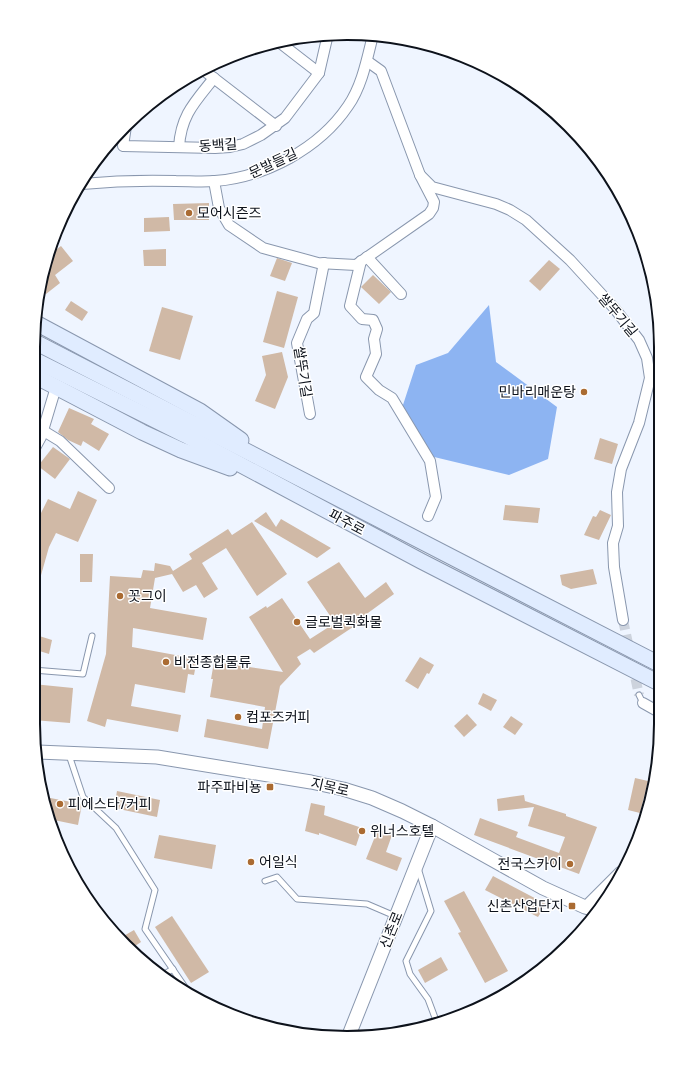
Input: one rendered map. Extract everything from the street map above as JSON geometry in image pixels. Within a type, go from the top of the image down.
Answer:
[{"type":"main road","points":[[41,326],[200,411],[284,470]]},
{"type":"main road","name":"파주로","points":[[40,344],[654,661]]},
{"type":"main road","name":"파주로","points":[[40,362],[185,435],[334,515],[654,680]]},
{"type":"main road","points":[[40,379],[142,432],[181,450],[286,489]]},
{"type":"street","name":"동백길","points":[[125,136],[123,146],[215,148],[243,144],[276,126],[286,118],[319,73],[326,41]]},
{"type":"street","name":"문발들길","points":[[87,184],[214,181],[258,173],[282,162],[315,141],[332,126],[348,106],[367,61],[372,41]]},
{"type":"street","points":[[285,46],[319,73]]},
{"type":"street","name":"쌀뚜기길","points":[[214,181],[219,208],[229,225],[263,248],[324,263],[356,265],[429,214],[433,208],[434,202],[420,175],[380,71],[367,61]]},
{"type":"street","points":[[208,74],[276,126]]},
{"type":"street","name":"동백길","points":[[179,147],[183,123],[189,111],[214,78]]},
{"type":"street","name":"쌀뚜기길","points":[[420,175],[432,187],[496,204],[510,210],[526,220],[570,260],[615,309],[639,340],[647,358],[650,378],[638,423],[621,469],[617,492],[618,526],[613,543],[614,567],[624,620]]},
{"type":"street","points":[[401,294],[364,259],[350,306],[362,319],[373,320],[377,329],[374,339],[376,354],[366,378],[379,390],[392,398],[430,461],[436,497],[428,516]]},
{"type":"street","name":"쌀뚜기길","points":[[310,414],[297,343],[307,319],[314,313],[324,263]]},
{"type":"street","points":[[40,435],[56,387]]},
{"type":"street","points":[[42,430],[60,441],[109,488]]},
{"type":"street","points":[[641,699],[654,708]]},
{"type":"street","name":"지목로","points":[[42,752],[157,757],[312,782],[372,798],[432,826],[543,888],[591,908]]},
{"type":"street","name":"신촌로","points":[[351,1031],[432,826]]},
{"type":"street","points":[[591,908],[604,892]]},
{"type":"lane","points":[[40,671],[83,674],[92,636]]},
{"type":"lane","points":[[68,753],[83,797],[116,828],[155,890],[145,928],[182,983]]},
{"type":"lane","points":[[417,864],[431,911],[406,961],[410,974],[428,999],[436,1018]]},
{"type":"lane","points":[[265,881],[277,877],[297,899],[367,904],[396,916]]},
{"type":"lane","points":[[167,973],[173,969]]},
{"type":"shaded area","points":[[489,305],[496,362],[557,407],[548,459],[509,475],[430,456],[402,408],[416,365],[448,353]]},
{"type":"building","points":[[209,203],[209,220],[174,220],[173,204]]},
{"type":"building","points":[[169,217],[170,231],[144,232],[144,218]]},
{"type":"building","points":[[61,246],[73,261],[55,275],[60,283],[46,294],[50,268],[55,250]]},
{"type":"building","points":[[166,249],[166,266],[144,266],[143,250]]},
{"type":"building","points":[[277,258],[292,263],[285,281],[270,276]]},
{"type":"building","points":[[549,260],[560,269],[540,291],[529,281]]},
{"type":"building","points":[[373,275],[391,292],[379,304],[361,287]]},
{"type":"building","points":[[277,291],[298,297],[284,348],[263,342]]},
{"type":"building","points":[[71,301],[88,312],[82,321],[65,310]]},
{"type":"building","points":[[162,307],[193,316],[180,360],[149,351]]},
{"type":"building","points":[[282,352],[288,377],[275,409],[255,401],[266,375],[262,356]]},
{"type":"building","points":[[69,408],[94,419],[91,424],[109,434],[99,451],[83,441],[81,446],[68,440],[58,432]]},
{"type":"building","points":[[600,438],[618,444],[612,464],[594,459]]},
{"type":"building","points":[[53,447],[70,459],[55,479],[40,468],[40,463]]},
{"type":"building","points":[[78,491],[97,500],[78,542],[56,533],[49,547],[40,579],[40,515],[48,499],[70,509]]},
{"type":"building","points":[[505,505],[540,508],[538,523],[503,520]]},
{"type":"building","points":[[600,510],[611,515],[599,540],[584,535],[593,516],[596,517]]},
{"type":"building","points":[[266,512],[276,527],[281,519],[331,548],[317,558],[254,521]]},
{"type":"building","points":[[252,522],[287,574],[257,596],[226,548],[202,563],[218,589],[204,598],[196,585],[183,592],[172,574],[155,578],[150,608],[207,618],[203,640],[133,628],[132,647],[197,659],[194,675],[188,674],[185,693],[135,684],[131,706],[181,715],[178,732],[107,719],[105,727],[87,721],[106,654],[110,576],[141,578],[143,570],[154,571],[155,563],[170,566],[173,571],[192,559],[189,554],[228,529],[232,535]]},
{"type":"building","points":[[80,554],[93,554],[92,582],[80,582]]},
{"type":"building","points":[[339,562],[365,598],[386,582],[394,594],[357,621],[359,623],[314,653],[310,649],[297,657],[301,664],[280,686],[268,749],[204,737],[207,719],[262,729],[265,707],[210,697],[214,662],[283,672],[249,617],[282,598],[310,639],[335,623],[307,582]]},
{"type":"building","points":[[593,569],[597,584],[571,589],[562,585],[560,575]]},
{"type":"building","points":[[40,636],[52,640],[49,654],[40,651]]},
{"type":"building","points":[[420,657],[434,665],[429,674],[427,673],[418,689],[405,681]]},
{"type":"building","points":[[40,685],[73,688],[70,723],[40,721]]},
{"type":"building","points":[[483,693],[497,700],[491,711],[478,704]]},
{"type":"building","points":[[467,714],[477,725],[464,737],[454,726]]},
{"type":"building","points":[[511,716],[523,724],[515,735],[503,727]]},
{"type":"building","points":[[635,778],[648,781],[640,813],[628,810]]},
{"type":"building","points":[[117,791],[160,800],[157,817],[114,808]]},
{"type":"building","points":[[524,795],[525,801],[566,814],[566,816],[597,827],[579,874],[474,835],[480,818],[518,832],[516,837],[559,853],[565,837],[528,826],[534,807],[498,811],[497,799]]},
{"type":"building","points":[[49,798],[82,804],[78,825],[55,820]]},
{"type":"building","points":[[311,803],[325,806],[324,815],[362,828],[356,846],[319,833],[319,835],[305,831]]},
{"type":"building","points":[[378,829],[392,835],[386,852],[402,858],[397,871],[366,859]]},
{"type":"building","points":[[159,835],[216,845],[212,869],[154,858]]},
{"type":"building","points":[[493,876],[546,904],[538,917],[485,890]]},
{"type":"building","points":[[464,891],[508,971],[485,983],[458,933],[461,932],[444,901]]},
{"type":"building","points":[[172,916],[209,972],[191,983],[155,927]]},
{"type":"building","points":[[134,930],[141,942],[135,946],[125,935]]},
{"type":"building","points":[[441,957],[448,970],[425,983],[418,970]]},
{"type":"tunnel","points":[[623,620],[639,695]]},
{"type":"place","name":"모어시즌즈","points":[[189,213]]},
{"type":"place","name":"민바리매운탕","points":[[584,392]]},
{"type":"place","name":"꼿그이","points":[[120,596]]},
{"type":"place","name":"글로벌퀵화물","points":[[297,622]]},
{"type":"place","name":"비전종합물류","points":[[166,662]]},
{"type":"place","name":"컴포즈커피","points":[[238,717]]},
{"type":"place","name":"파주파비뇽","points":[[270,787]]},
{"type":"place","name":"피에스타7커피","points":[[60,804]]},
{"type":"place","name":"위너스호텔","points":[[362,831]]},
{"type":"place","name":"어일식","points":[[251,862]]},
{"type":"place","name":"전국스카이","points":[[570,864]]},
{"type":"place","name":"신촌산업단지","points":[[572,906]]}]
